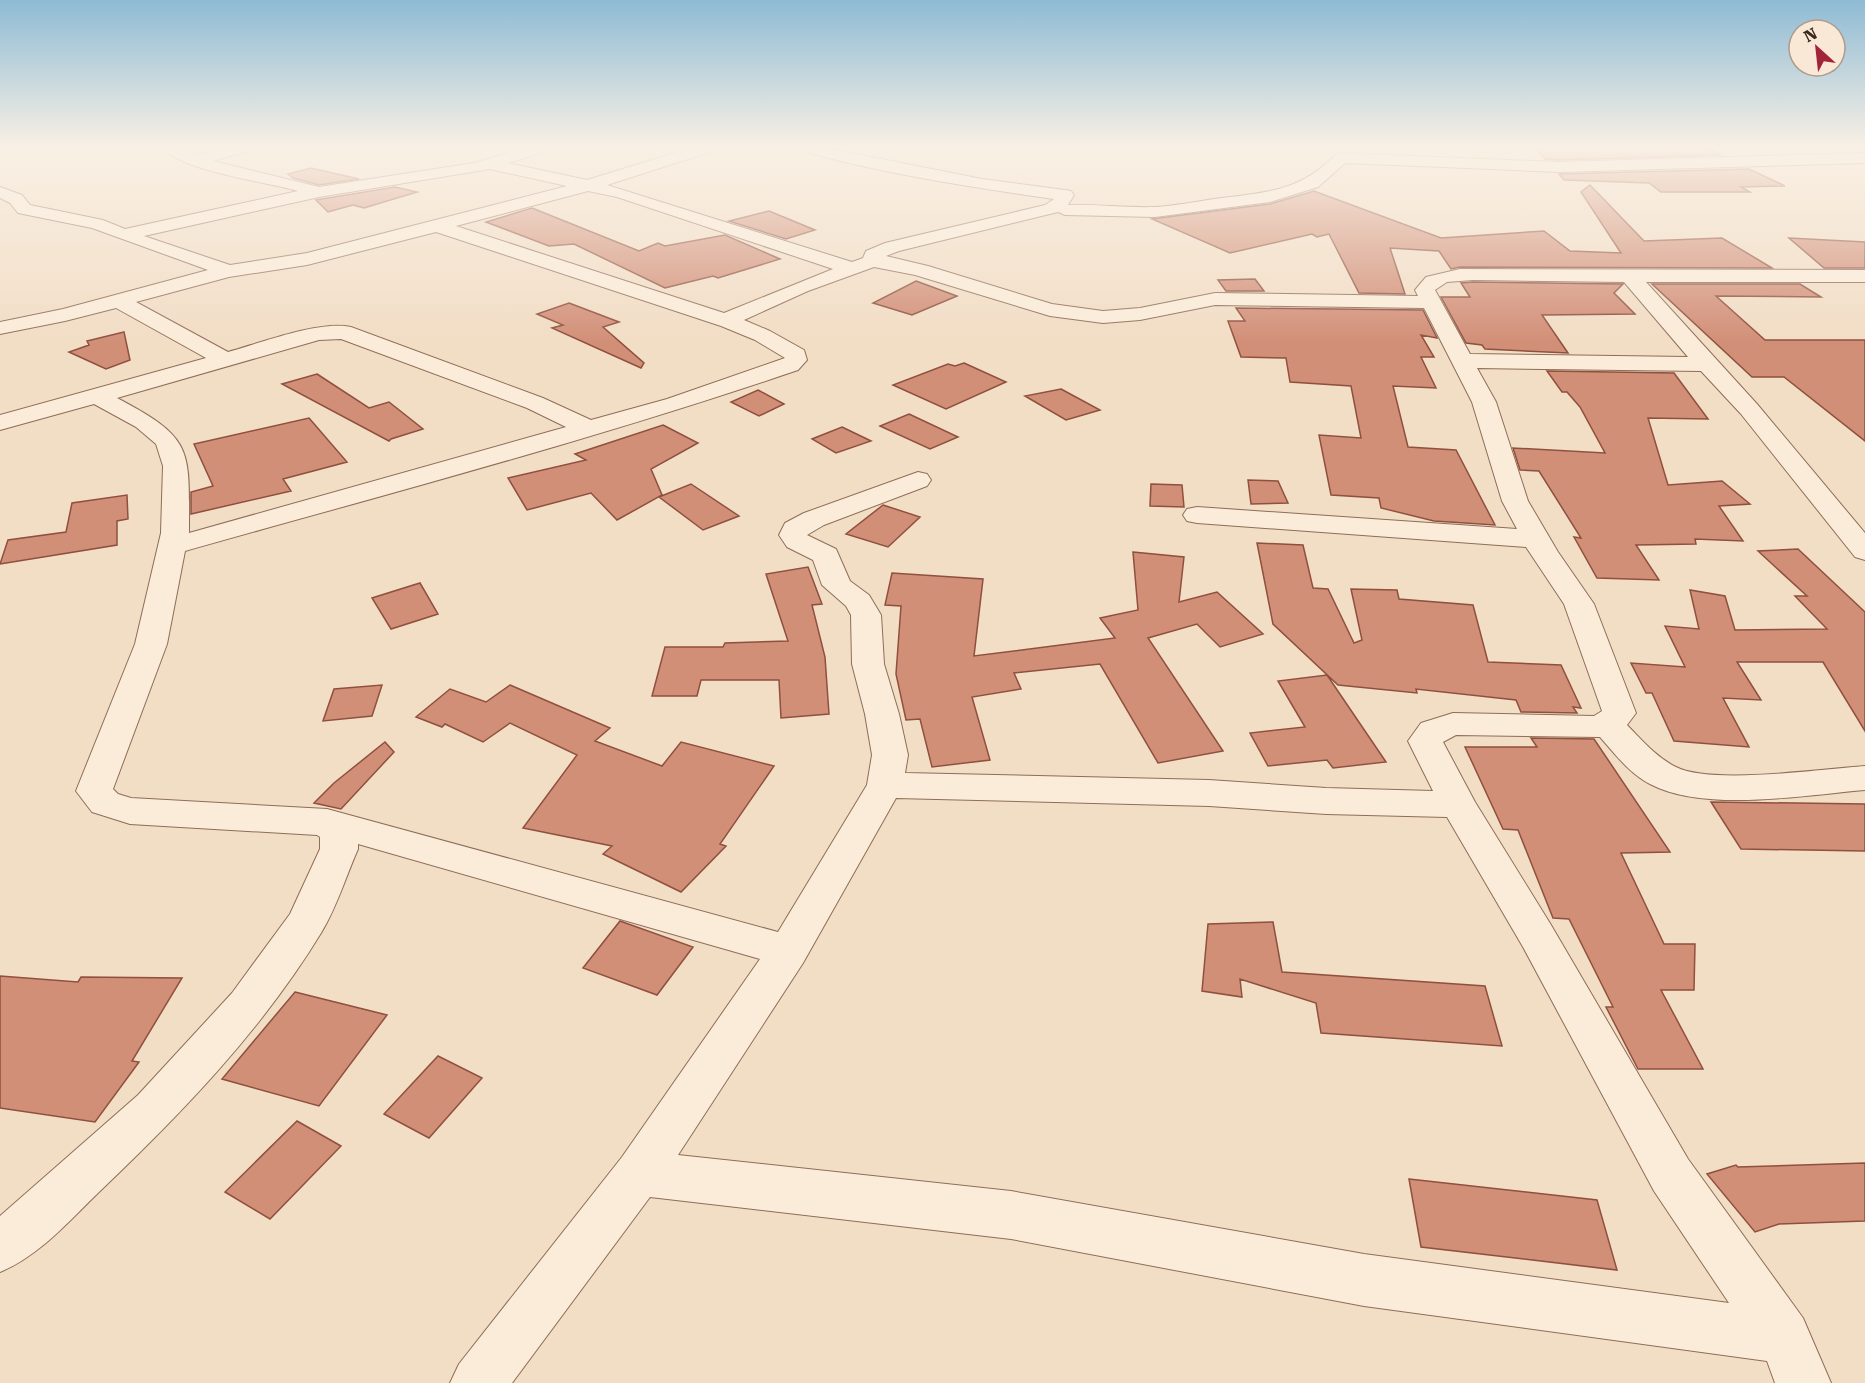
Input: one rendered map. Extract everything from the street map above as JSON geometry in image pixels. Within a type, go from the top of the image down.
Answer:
[{"type":"street","points":[[37,213],[97,224],[228,271]]},
{"type":"street","points":[[123,235],[225,213]]},
{"type":"street","points":[[0,328],[65,315],[228,271],[307,259],[486,213]]},
{"type":"street","points":[[682,213],[851,267]]},
{"type":"street","points":[[872,261],[873,255],[892,247],[1032,213]]},
{"type":"street","points":[[1126,213],[1141,213]]},
{"type":"street","points":[[173,546],[590,429],[738,384],[790,365],[796,360],[796,355],[781,344],[729,319],[655,299],[436,226]]},
{"type":"street","points":[[729,319],[801,287],[872,261],[921,270],[1050,310],[1103,317],[1140,314],[1215,299],[1431,302]]},
{"type":"street","points":[[1803,1383],[1784,1337],[1671,1174],[1537,936],[1458,805],[1425,741],[1433,731],[1453,724],[1594,727],[1608,725],[1619,713],[1579,604],[1536,539],[1515,501],[1484,402],[1425,290],[1428,284],[1452,276],[1542,273],[1630,276],[1853,276],[1865,298]]},
{"type":"street","points":[[1630,276],[1749,409],[1865,551]]},
{"type":"street","points":[[117,300],[226,360]]},
{"type":"street","points":[[0,423],[318,334],[343,332],[535,403],[590,429]]},
{"type":"street","points":[[1463,361],[1707,364]]},
{"type":"street","points":[[98,397],[146,422],[167,441],[176,466],[173,546],[157,608],[151,644],[94,791],[105,803],[130,811],[327,822],[788,951]]},
{"type":"street","points":[[478,1383],[639,1173],[788,951],[885,785],[890,755],[882,714],[868,664],[866,615],[863,607],[837,585],[826,555],[797,541],[793,536],[795,529],[814,519],[918,480]]},
{"type":"street","points":[[1197,515],[1536,539]]},
{"type":"street","points":[[1608,725],[1650,767],[1681,784],[1731,787],[1865,778]]},
{"type":"street","points":[[885,785],[1209,793],[1326,801],[1458,805]]},
{"type":"street","points":[[0,1247],[42,1213],[154,1110],[247,1005],[307,921],[339,849],[339,833],[327,822]]},
{"type":"street","points":[[639,1173],[1011,1215],[1364,1280],[1784,1337]]},
{"type":"building","points":[[517,213],[543,213],[639,251],[658,243],[665,246],[725,235],[780,259],[718,278],[713,276],[665,288],[574,244],[549,246],[486,222]]},
{"type":"building","points":[[763,213],[773,213],[815,230],[786,239],[729,221]]},
{"type":"building","points":[[1203,213],[1372,213],[1441,238],[1544,231],[1570,251],[1621,253],[1594,213],[1617,213],[1644,241],[1722,238],[1772,268],[1460,267],[1451,269],[1439,251],[1390,248],[1405,294],[1359,293],[1329,234],[1317,237],[1312,234],[1230,253],[1152,219]]},
{"type":"building","points":[[1789,238],[1865,242],[1865,268],[1824,268]]},
{"type":"building","points":[[1255,279],[1264,291],[1226,291],[1218,280]]},
{"type":"building","points":[[916,281],[957,296],[912,315],[873,303]]},
{"type":"building","points":[[1461,283],[1623,284],[1614,293],[1635,314],[1542,315],[1568,353],[1485,349],[1482,345],[1466,343],[1441,297],[1470,297]]},
{"type":"building","points":[[1652,284],[1800,284],[1821,297],[1716,296],[1765,340],[1865,340],[1865,441],[1784,377],[1752,377]]},
{"type":"building","points":[[569,303],[619,322],[603,327],[644,363],[641,368],[552,328],[563,325],[537,314]]},
{"type":"building","points":[[1236,308],[1423,310],[1437,338],[1421,335],[1434,357],[1421,357],[1436,388],[1393,386],[1408,447],[1456,450],[1495,525],[1434,521],[1381,508],[1379,498],[1331,495],[1319,435],[1361,438],[1351,386],[1290,382],[1286,358],[1241,357],[1228,321],[1245,321]]},
{"type":"building","points":[[124,332],[130,360],[106,369],[69,352],[89,345],[87,341]]},
{"type":"building","points":[[964,363],[1006,382],[946,409],[893,385],[948,364],[955,366]]},
{"type":"building","points":[[1547,371],[1674,373],[1708,419],[1648,418],[1668,485],[1722,481],[1750,504],[1719,506],[1743,541],[1695,539],[1696,544],[1636,545],[1659,580],[1597,578],[1574,537],[1581,538],[1539,471],[1520,470],[1513,448],[1605,453],[1580,407],[1567,392],[1562,392]]},
{"type":"building","points":[[317,374],[369,408],[389,402],[423,429],[389,441],[282,384]]},
{"type":"building","points":[[1061,389],[1100,410],[1066,420],[1025,396]]},
{"type":"building","points":[[758,390],[784,404],[759,416],[731,402]]},
{"type":"building","points":[[909,414],[958,437],[930,449],[880,426]]},
{"type":"building","points":[[309,418],[347,462],[283,479],[291,491],[191,514],[191,492],[213,486],[194,444]]},
{"type":"building","points":[[663,425],[698,443],[651,469],[662,495],[617,520],[591,493],[527,510],[508,478],[586,460],[575,454]]},
{"type":"building","points":[[842,427],[871,441],[836,453],[812,439]]},
{"type":"building","points":[[1248,480],[1278,481],[1288,503],[1251,504]]},
{"type":"building","points":[[691,484],[739,516],[703,530],[659,497]]},
{"type":"building","points":[[1151,484],[1182,485],[1184,507],[1150,506]]},
{"type":"building","points":[[127,495],[128,519],[117,521],[117,545],[0,564],[8,540],[66,532],[72,503]]},
{"type":"building","points":[[883,505],[920,517],[888,547],[846,534]]},
{"type":"building","points":[[1257,543],[1303,545],[1313,588],[1328,589],[1354,643],[1362,640],[1351,589],[1397,590],[1399,599],[1473,605],[1488,662],[1561,665],[1581,708],[1573,707],[1577,713],[1521,712],[1516,700],[1416,689],[1417,693],[1338,685],[1273,624]]},
{"type":"building","points":[[1798,549],[1865,612],[1865,731],[1823,662],[1737,662],[1761,700],[1723,698],[1749,747],[1674,741],[1652,693],[1646,693],[1631,663],[1685,667],[1665,626],[1699,629],[1690,590],[1725,596],[1735,630],[1827,629],[1795,596],[1807,596],[1758,551]]},
{"type":"building","points":[[1133,552],[1184,557],[1179,602],[1217,592],[1263,634],[1220,647],[1197,624],[1148,638],[1223,751],[1158,763],[1100,664],[1014,673],[1021,689],[972,697],[990,760],[932,767],[920,719],[906,720],[896,674],[901,606],[885,605],[892,573],[983,579],[974,656],[1115,638],[1100,618],[1138,610]]},
{"type":"building","points":[[808,567],[822,604],[812,605],[825,657],[829,714],[781,718],[779,680],[701,680],[697,696],[652,696],[665,647],[723,647],[725,643],[788,641],[766,574]]},
{"type":"building","points":[[420,583],[438,614],[391,629],[372,598]]},
{"type":"building","points":[[1327,675],[1386,762],[1333,768],[1327,760],[1268,766],[1250,733],[1305,727],[1278,681]]},
{"type":"building","points":[[382,685],[372,716],[323,721],[334,689]]},
{"type":"building","points":[[510,685],[610,728],[595,741],[662,766],[681,742],[774,766],[720,844],[726,846],[681,892],[603,854],[612,846],[523,828],[577,755],[510,723],[483,742],[445,724],[442,727],[416,717],[450,689],[486,702]]},
{"type":"building","points":[[1531,738],[1594,739],[1670,852],[1621,853],[1664,944],[1695,944],[1694,990],[1661,990],[1703,1069],[1638,1069],[1606,1007],[1613,1007],[1569,919],[1553,918],[1518,830],[1503,829],[1465,747],[1537,747]]},
{"type":"building","points":[[385,742],[394,752],[341,809],[314,803],[334,783]]},
{"type":"building","points":[[1711,802],[1865,804],[1865,851],[1741,849]]},
{"type":"building","points":[[620,921],[693,947],[657,995],[583,968]]},
{"type":"building","points":[[1273,922],[1282,972],[1485,986],[1502,1046],[1321,1033],[1316,1003],[1240,979],[1242,997],[1202,991],[1208,924]]},
{"type":"building","points":[[0,976],[78,982],[81,977],[182,978],[132,1061],[139,1062],[95,1122],[0,1108]]},
{"type":"building","points":[[295,992],[387,1015],[319,1106],[222,1079]]},
{"type":"building","points":[[438,1056],[482,1078],[429,1138],[384,1114]]},
{"type":"building","points":[[297,1121],[341,1146],[270,1219],[225,1192]]},
{"type":"building","points":[[1865,1163],[1865,1221],[1779,1224],[1755,1232],[1707,1174],[1736,1165],[1738,1167]]},
{"type":"building","points":[[1409,1179],[1597,1200],[1617,1270],[1421,1247]]}]
